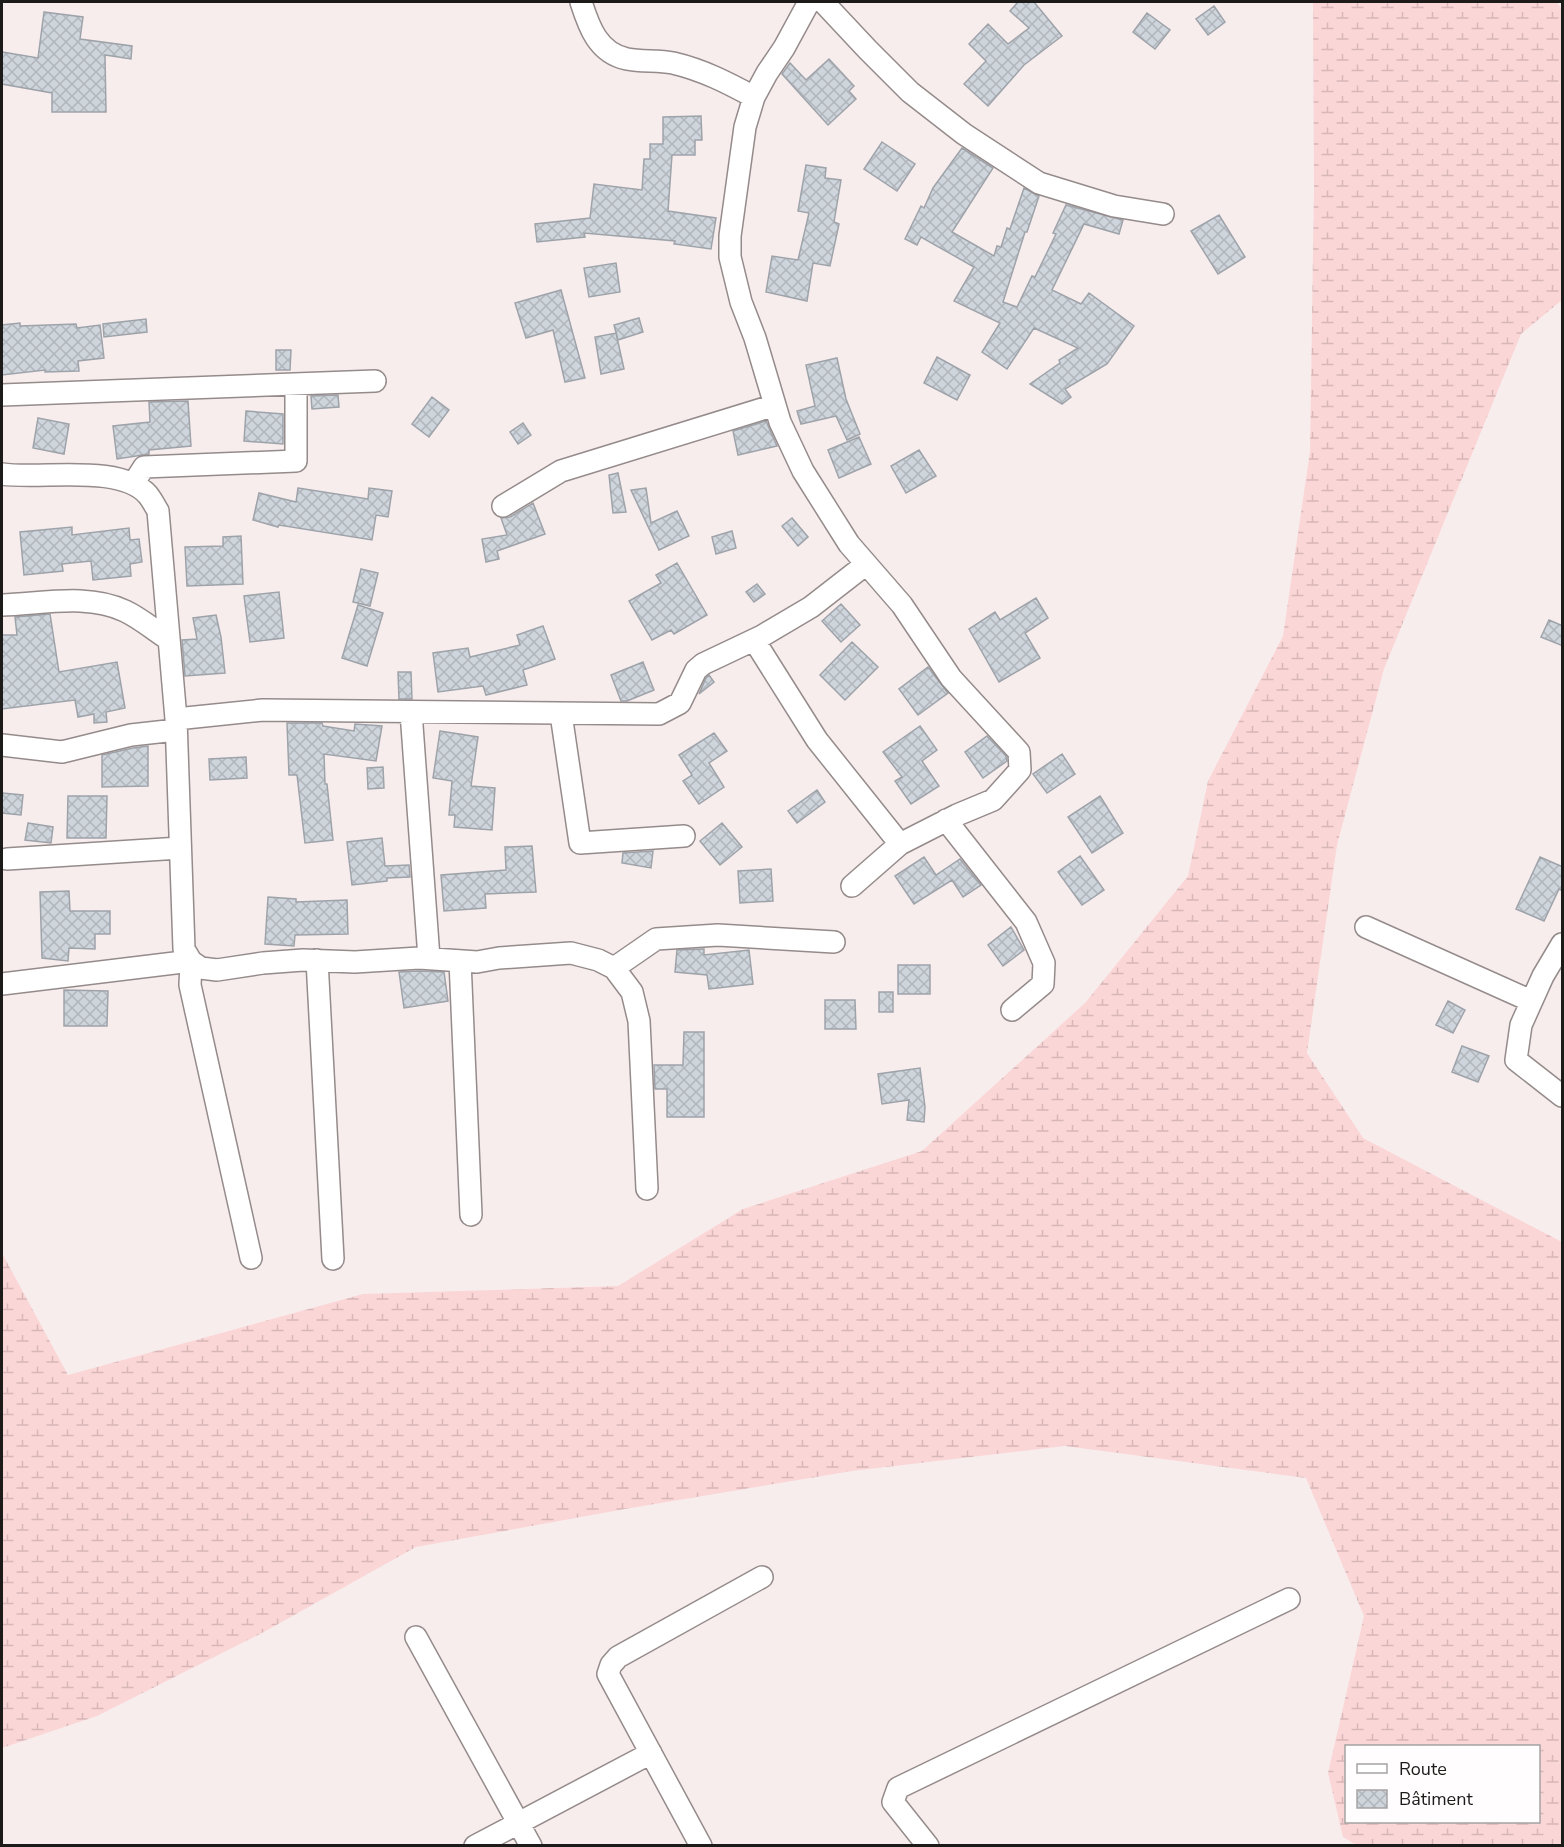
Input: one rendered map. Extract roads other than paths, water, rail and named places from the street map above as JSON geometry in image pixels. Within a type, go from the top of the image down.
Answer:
[{"type":"street","points":[[581,2],[595,39],[610,53],[627,59],[671,62],[704,71],[754,97]]},
{"type":"street","points":[[809,2],[784,48],[766,73],[754,97],[745,127],[730,236],[730,257],[741,302],[755,338],[780,422],[803,471],[849,544],[902,606],[951,678],[1019,752],[1020,770],[993,800],[946,820],[900,844],[852,886]]},
{"type":"street","points":[[823,2],[910,92],[964,134],[1039,183],[1114,206],[1163,214]]},
{"type":"street","points":[[2,395],[375,381]]},
{"type":"street","points":[[133,484],[144,468],[296,461],[296,384]]},
{"type":"street","points":[[503,506],[561,471],[775,405]]},
{"type":"street","points":[[2,474],[111,476],[133,484],[147,495],[158,511],[176,724],[184,949],[191,961],[201,968],[217,969],[263,963],[317,960],[355,962],[429,958],[477,962],[499,958],[571,953],[598,960],[614,968],[632,992],[639,1021],[647,1189]]},
{"type":"street","points":[[2,745],[62,752],[176,724],[263,710],[659,714],[680,703],[696,670],[703,664],[754,640],[811,607],[865,565]]},
{"type":"street","points":[[2,605],[72,601],[107,604],[126,611],[168,639]]},
{"type":"street","points":[[754,640],[817,740],[900,844]]},
{"type":"street","points":[[411,712],[429,958]]},
{"type":"street","points":[[561,714],[580,843],[684,836]]},
{"type":"street","points":[[946,820],[1026,922],[1044,963],[1043,984],[1012,1010]]},
{"type":"street","points":[[8,858],[180,848]]},
{"type":"street","points":[[1366,927],[1532,1001]]},
{"type":"street","points":[[614,968],[656,939],[718,934],[834,942]]},
{"type":"street","points":[[1563,944],[1543,976],[1521,1025],[1516,1060],[1563,1096]]},
{"type":"street","points":[[317,960],[333,1258]]},
{"type":"street","points":[[2,984],[191,961]]},
{"type":"street","points":[[191,961],[190,985],[251,1258]]},
{"type":"street","points":[[460,961],[471,1215]]},
{"type":"street","points":[[701,1845],[608,1674],[611,1665],[618,1657],[762,1577]]},
{"type":"street","points":[[928,1845],[893,1802],[898,1788],[1289,1599]]},
{"type":"street","points":[[416,1637],[531,1845]]},
{"type":"street","points":[[475,1845],[651,1754]]}]
